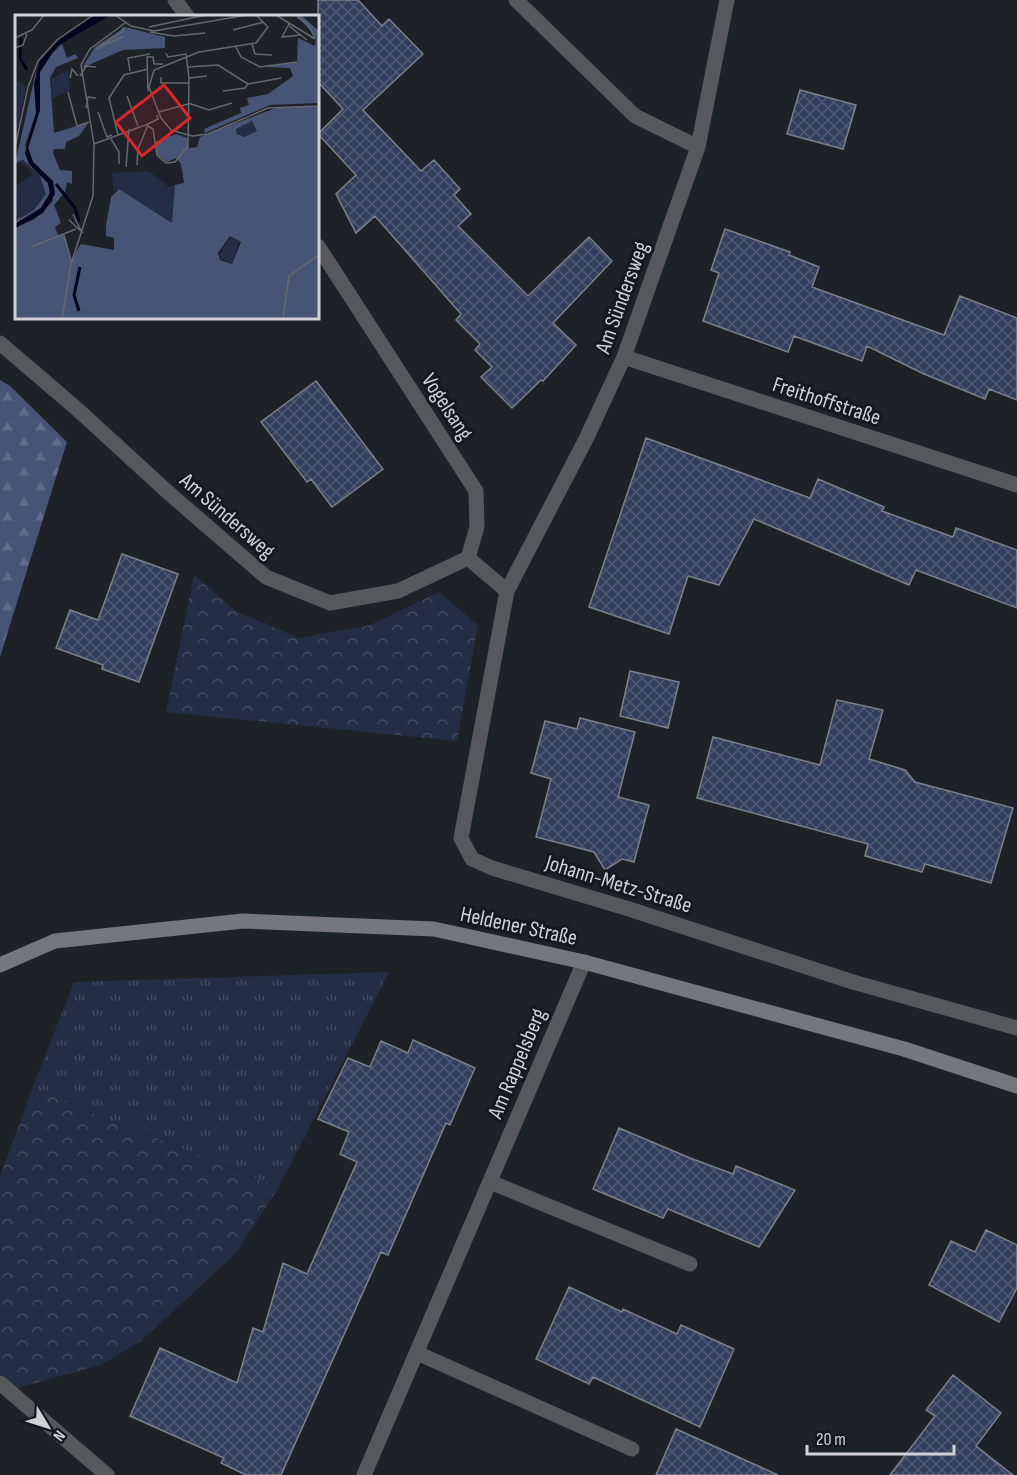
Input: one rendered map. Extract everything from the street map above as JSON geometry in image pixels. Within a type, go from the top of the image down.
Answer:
[{"type":"main road","name":"Heldener Straße","points":[[0,964],[55,941],[243,921],[434,929],[584,962],[904,1049],[1017,1086]]},
{"type":"street","points":[[175,0],[186,15]]},
{"type":"street","points":[[516,0],[634,116],[698,147]]},
{"type":"street","name":"Am Sündersweg","points":[[507,591],[586,439],[624,357],[698,147],[727,0]]},
{"type":"street","name":"Vogelsang","points":[[320,249],[476,491],[477,527],[468,558]]},
{"type":"street","name":"Am Sündersweg","points":[[0,344],[77,409],[171,495],[266,577],[330,603],[399,591],[468,558]]},
{"type":"street","name":"Freithoffstraße","points":[[624,357],[1017,485]]},
{"type":"street","points":[[468,558],[507,591]]},
{"type":"street","name":"Johann-Metz-Straße","points":[[507,591],[461,838],[472,860],[853,982],[1017,1028]]},
{"type":"street","name":"Am Rappelsberg","points":[[364,1475],[584,962]]},
{"type":"street","points":[[490,1182],[690,1264]]},
{"type":"street","points":[[417,1353],[632,1449]]},
{"type":"street","points":[[0,1383],[107,1475]]},
{"type":"green space","points":[[0,380],[10,386],[67,442],[0,657]]},
{"type":"green space","points":[[194,575],[237,612],[300,638],[370,625],[439,592],[478,625],[457,741],[166,712]]},
{"type":"green space","points":[[389,972],[279,1187],[32,1089],[74,982]]},
{"type":"green space","points":[[32,1089],[279,1187],[236,1253],[141,1341],[101,1365],[10,1390],[0,1383],[0,1177]]},
{"type":"building","points":[[318,0],[358,0],[382,26],[389,19],[423,54],[363,110],[421,171],[434,160],[460,189],[454,195],[471,214],[458,226],[528,296],[589,237],[612,261],[553,323],[576,345],[543,381],[541,380],[512,408],[481,377],[492,367],[475,350],[480,344],[456,320],[461,314],[375,216],[356,233],[336,194],[356,175],[320,136],[320,132],[343,109],[320,84],[320,15],[318,15]]},
{"type":"building","points":[[800,90],[856,105],[843,149],[787,134]]},
{"type":"building","points":[[725,229],[790,252],[789,255],[819,267],[812,287],[944,335],[960,296],[1017,318],[1017,400],[989,389],[985,399],[924,374],[867,346],[862,361],[794,336],[788,352],[703,321],[719,273],[711,270]]},
{"type":"building","points":[[316,381],[383,469],[332,507],[311,479],[307,482],[261,422]]},
{"type":"building","points":[[646,438],[810,498],[818,479],[884,507],[882,511],[953,537],[956,528],[1017,550],[1017,608],[916,570],[909,585],[754,519],[719,585],[688,576],[669,634],[589,607]]},
{"type":"building","points":[[122,554],[178,574],[139,682],[102,669],[103,665],[56,648],[70,610],[98,620]]},
{"type":"building","points":[[630,671],[679,682],[668,728],[620,716]]},
{"type":"building","points":[[837,700],[883,710],[869,759],[905,770],[915,782],[1013,808],[991,883],[925,864],[922,872],[865,856],[868,844],[697,798],[713,737],[820,765]]},
{"type":"building","points":[[580,718],[635,732],[618,797],[649,805],[634,862],[622,859],[605,870],[594,852],[536,837],[551,779],[531,773],[545,721],[577,729]]},
{"type":"building","points":[[413,1040],[475,1068],[450,1125],[446,1123],[388,1255],[381,1252],[281,1475],[246,1475],[221,1463],[224,1458],[130,1416],[160,1348],[237,1383],[253,1328],[263,1332],[283,1263],[307,1274],[357,1162],[340,1154],[349,1132],[318,1119],[348,1058],[370,1067],[381,1041],[408,1053]]},
{"type":"building","points":[[619,1128],[733,1174],[736,1166],[795,1190],[759,1247],[668,1209],[663,1218],[593,1189]]},
{"type":"building","points":[[986,1230],[1017,1245],[1017,1288],[999,1322],[929,1285],[951,1241],[975,1252]]},
{"type":"building","points":[[569,1287],[677,1334],[681,1325],[734,1349],[700,1427],[593,1377],[589,1384],[536,1359]]},
{"type":"building","points":[[953,1375],[1001,1413],[976,1446],[1013,1475],[890,1475],[935,1416],[926,1410]]},
{"type":"building","points":[[676,1429],[778,1475],[656,1475]]}]
